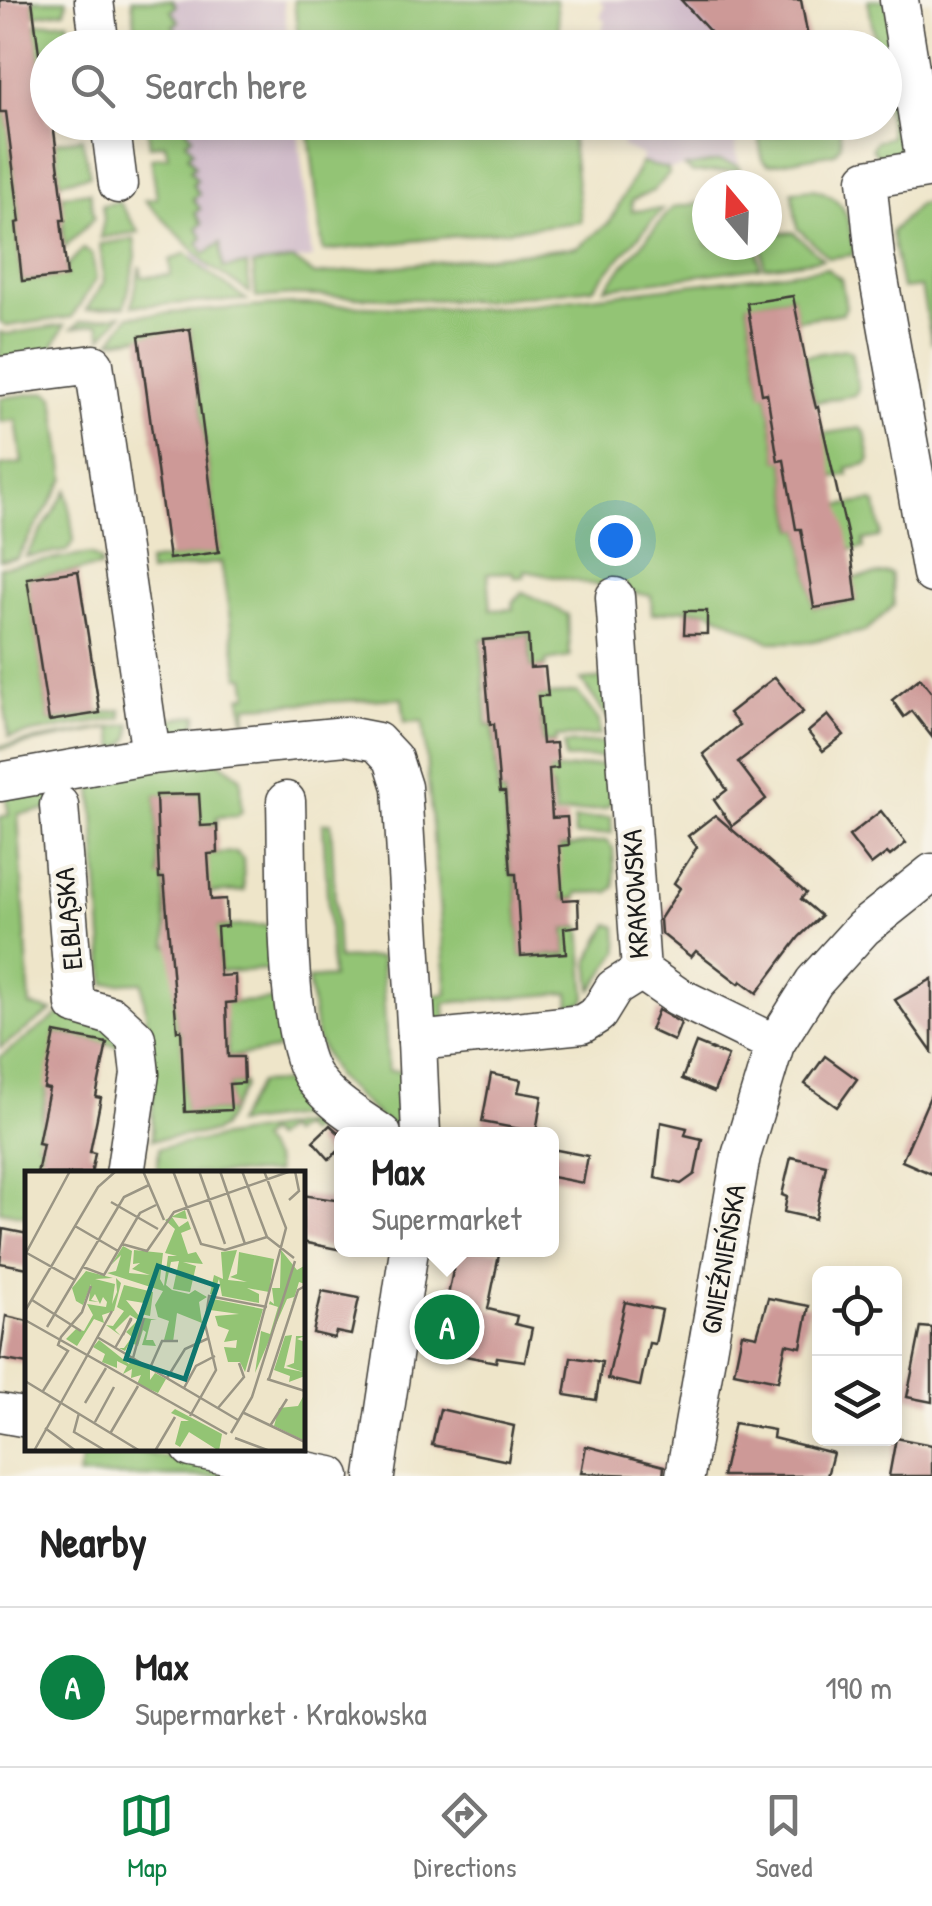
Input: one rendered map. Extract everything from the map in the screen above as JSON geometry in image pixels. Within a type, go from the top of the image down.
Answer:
[{"type":"street","points":[[94,0],[98,30]]},
{"type":"street","points":[[899,0],[929,168],[866,179],[876,257],[917,416],[932,574]]},
{"type":"street","points":[[112,140],[118,184]]},
{"type":"street","points":[[0,376],[94,364],[151,755]]},
{"type":"street","name":"KRAKOWSKA","points":[[417,1041],[582,1024],[598,1014],[614,988],[641,971],[614,597]]},
{"type":"street","points":[[0,782],[151,755],[346,736],[376,742],[393,758],[402,787],[421,1127]]},
{"type":"street","points":[[286,801],[292,982],[304,1056],[313,1077],[372,1127]]},
{"type":"street","name":"ELBLĄSKA","points":[[60,804],[75,1005],[112,1016],[136,1038],[140,1074],[125,1171]]},
{"type":"street","name":"GNIEŹNIEŃSKA","points":[[685,1476],[741,1156],[775,1044],[814,982],[851,941],[932,873]]},
{"type":"street","points":[[641,971],[677,996],[775,1044]]},
{"type":"street","points":[[375,1476],[408,1257]]},
{"type":"street","points":[[0,1413],[25,1417]]},
{"type":"street","points":[[206,1451],[331,1476]]},
{"type":"shaded area","points":[[165,0],[283,0],[287,30],[168,30]]},
{"type":"shaded area","points":[[599,0],[712,0],[717,30],[602,30],[606,20],[600,18],[605,5]]},
{"type":"shaded area","points":[[181,140],[299,140],[312,258],[195,272]]},
{"type":"shaded area","points":[[624,140],[735,140],[739,166],[720,161],[666,170],[641,163],[642,155],[621,147]]},
{"type":"green space","points":[[32,0],[67,0],[65,11],[34,15]]},
{"type":"green space","points":[[132,0],[172,0],[176,6],[171,11],[179,21],[173,26],[176,30],[136,30]]},
{"type":"green space","points":[[294,0],[556,0],[559,30],[297,30]]},
{"type":"green space","points":[[868,0],[888,0],[892,30],[873,30]]},
{"type":"green space","points":[[68,21],[69,30],[36,30],[35,24]]},
{"type":"green space","points":[[0,103],[1,112],[6,112],[20,222],[16,224],[22,281],[67,276],[66,267],[83,249],[92,254],[96,279],[72,317],[7,326],[0,322]]},
{"type":"green space","points":[[902,111],[908,158],[883,159],[872,148],[876,141],[902,140]]},
{"type":"green space","points":[[82,140],[90,175],[60,182],[55,142]]},
{"type":"green space","points":[[149,140],[188,140],[193,151],[188,155],[195,166],[190,170],[197,180],[192,184],[199,194],[193,199],[200,209],[195,213],[202,224],[197,228],[203,238],[198,243],[205,254],[220,243],[223,268],[247,265],[250,293],[209,266],[145,200],[157,198],[151,158],[168,156],[165,144],[150,146]]},
{"type":"green space","points":[[310,140],[572,140],[581,222],[323,251]]},
{"type":"green space","points":[[759,140],[841,140],[835,153],[769,165],[762,160]]},
{"type":"green space","points":[[720,161],[739,166],[740,170],[692,172],[685,167]]},
{"type":"green space","points":[[641,163],[668,169],[669,174],[653,191],[632,200],[632,211],[663,209],[593,288],[479,301],[292,295],[256,298],[253,265],[294,260],[315,275],[578,247],[610,222]]},
{"type":"green space","points":[[813,189],[834,198],[845,213],[852,255],[829,258],[797,228],[792,191]]},
{"type":"green space","points":[[90,192],[94,218],[64,248],[62,195]]},
{"type":"green space","points":[[119,202],[139,232],[100,238],[102,205]]},
{"type":"green space","points":[[932,202],[932,344],[921,287],[902,289],[891,232],[919,204]]},
{"type":"green space","points":[[692,204],[692,260],[759,260],[760,267],[605,288],[673,207]]},
{"type":"green space","points":[[793,232],[823,259],[764,267],[763,260],[782,260],[782,233]]},
{"type":"green space","points":[[134,239],[136,256],[125,306],[86,310],[104,282],[100,244]]},
{"type":"green space","points":[[186,253],[247,300],[132,306],[140,266],[142,277],[171,275],[170,260]]},
{"type":"green space","points":[[826,268],[841,279],[846,307],[843,313],[797,320],[792,296],[747,304],[762,393],[767,393],[778,460],[784,460],[795,529],[801,529],[814,608],[856,601],[853,578],[888,573],[894,605],[866,631],[807,642],[770,642],[708,610],[652,614],[651,596],[525,571],[524,577],[514,577],[513,572],[488,573],[491,610],[513,609],[512,603],[523,592],[568,615],[570,657],[546,661],[546,666],[531,668],[529,635],[481,639],[487,725],[493,726],[498,793],[504,793],[521,956],[566,954],[565,928],[581,927],[586,998],[583,1003],[570,1006],[569,993],[445,1003],[446,1026],[433,1025],[427,996],[447,994],[423,721],[405,722],[402,698],[247,706],[245,728],[241,697],[248,695],[245,677],[239,677],[221,562],[149,573],[148,562],[219,551],[190,330],[111,341],[129,316],[294,304],[468,309],[519,306]]},
{"type":"green space","points":[[121,315],[102,338],[99,324],[73,328],[80,322]]},
{"type":"green space","points":[[65,325],[46,359],[0,365],[0,332]]},
{"type":"green space","points":[[846,349],[851,352],[858,389],[855,395],[815,402],[803,356]]},
{"type":"green space","points":[[47,392],[54,397],[65,479],[17,558],[0,560],[0,466],[22,463],[16,420],[0,422],[0,398]]},
{"type":"green space","points":[[860,428],[865,432],[870,460],[847,468],[848,475],[832,477],[820,434]]},
{"type":"green space","points":[[67,490],[74,541],[67,551],[25,557]]},
{"type":"green space","points":[[872,501],[876,504],[879,537],[863,540],[864,548],[848,550],[837,506]]},
{"type":"green space","points":[[91,554],[101,567],[28,578],[49,721],[121,710],[122,718],[9,737],[0,674],[0,567]]},
{"type":"green space","points":[[612,678],[615,728],[581,680]]},
{"type":"green space","points":[[577,692],[599,721],[600,735],[556,737],[556,742],[543,742],[534,697]]},
{"type":"green space","points":[[198,715],[188,735],[167,735],[155,721]]},
{"type":"green space","points":[[131,724],[129,740],[116,749],[111,728],[0,749],[0,746]]},
{"type":"green space","points":[[606,742],[607,757],[565,759],[564,744]]},
{"type":"green space","points":[[214,758],[241,778],[242,811],[237,816],[217,817],[217,825],[201,826],[198,794],[156,795],[159,877],[164,878],[167,946],[172,947],[186,1112],[230,1110],[229,1084],[244,1083],[244,1087],[222,1127],[214,1132],[152,1140],[153,1070],[142,982],[105,984],[92,785],[66,790],[51,809],[18,814],[30,1006],[52,1011],[0,1048],[0,817],[9,815],[5,793]]},
{"type":"green space","points":[[605,764],[611,804],[604,809],[555,815],[546,772]]},
{"type":"green space","points":[[611,817],[612,833],[575,836],[574,820]]},
{"type":"green space","points":[[323,823],[331,823],[338,959],[381,957],[388,1071],[403,1071],[403,1120],[389,1126],[336,1077],[317,1038],[308,979],[332,977]]},
{"type":"green space","points":[[606,841],[613,848],[615,887],[609,892],[577,893],[577,898],[563,899],[556,848]]},
{"type":"green space","points":[[236,852],[243,859],[244,891],[210,893],[202,854]]},
{"type":"green space","points":[[609,924],[617,927],[619,951],[592,990],[589,960]]},
{"type":"green space","points":[[266,925],[277,940],[274,969],[219,972],[218,946],[212,927]]},
{"type":"green space","points":[[275,1000],[284,1040],[276,1050],[228,1057],[221,1003]]},
{"type":"green space","points":[[61,1013],[111,1025],[129,1048],[55,1033],[37,1171],[25,1171],[25,1216],[0,1211],[0,1057]]},
{"type":"green space","points":[[285,1082],[317,1106],[315,1114],[235,1124],[259,1083]]},
{"type":"green space","points":[[329,1119],[338,1127],[331,1124],[321,1132],[316,1126],[307,1134],[301,1126],[290,1134],[285,1129],[273,1139],[267,1133],[259,1140],[274,1160],[276,1171],[157,1171],[159,1148]]},
{"type":"green space","points":[[83,1451],[135,1451],[266,1476],[78,1476]]},
{"type":"building","points":[[0,0],[32,0],[36,30],[30,30],[30,140],[55,140],[67,276],[22,281],[16,223],[20,222],[6,112],[0,112]]},
{"type":"building","points":[[681,0],[801,0],[807,30],[708,30]]},
{"type":"building","points":[[793,296],[851,551],[857,601],[814,608],[801,529],[796,529],[784,460],[778,461],[767,393],[762,394],[747,303]]},
{"type":"building","points":[[190,329],[219,552],[169,559],[139,336]]},
{"type":"building","points":[[78,571],[100,713],[49,721],[27,578]]},
{"type":"building","points":[[685,611],[707,611],[707,634],[684,634]]},
{"type":"building","points":[[528,636],[530,668],[545,667],[548,696],[538,696],[542,744],[556,743],[558,768],[549,769],[552,818],[567,817],[569,845],[559,846],[563,900],[578,899],[579,926],[564,928],[566,953],[521,956],[516,874],[511,874],[505,792],[500,792],[494,724],[490,724],[483,640]]},
{"type":"building","points":[[775,677],[803,712],[738,762],[766,799],[732,826],[714,800],[727,790],[703,754],[739,725],[729,713]]},
{"type":"building","points":[[920,678],[932,693],[932,737],[912,711],[904,717],[892,700]]},
{"type":"building","points":[[828,715],[844,735],[823,751],[808,732]]},
{"type":"building","points":[[199,794],[201,826],[217,825],[218,853],[208,854],[211,900],[226,899],[227,926],[217,927],[220,976],[235,975],[236,1002],[226,1003],[228,1057],[243,1057],[244,1083],[229,1084],[231,1110],[185,1112],[181,1030],[177,1031],[164,878],[159,878],[156,795]]},
{"type":"building","points":[[881,811],[906,843],[871,865],[849,836]]},
{"type":"building","points":[[715,815],[806,893],[801,899],[821,916],[799,937],[757,993],[696,951],[691,957],[661,933],[660,919],[680,888],[674,883],[697,847],[688,836]]},
{"type":"building","points":[[932,979],[932,1052],[895,1000]]},
{"type":"building","points":[[658,1010],[681,1023],[674,1041],[650,1030]]},
{"type":"building","points":[[55,1033],[107,1043],[96,1097],[101,1098],[90,1152],[95,1153],[92,1171],[38,1171],[43,1144],[38,1143],[49,1089],[44,1088]]},
{"type":"building","points":[[696,1043],[728,1056],[714,1092],[682,1079]]},
{"type":"building","points":[[825,1056],[857,1079],[837,1107],[805,1084]]},
{"type":"building","points":[[491,1074],[521,1080],[518,1092],[542,1096],[537,1127],[482,1122]]},
{"type":"building","points":[[932,1092],[932,1174],[902,1161]]},
{"type":"building","points":[[661,1122],[687,1128],[685,1135],[702,1139],[695,1174],[681,1184],[655,1178]]},
{"type":"building","points":[[330,1125],[334,1129],[334,1155],[329,1159],[313,1141]]},
{"type":"building","points":[[559,1150],[588,1156],[583,1183],[559,1178]]},
{"type":"building","points":[[791,1157],[826,1165],[815,1219],[784,1212],[787,1197],[782,1195]]},
{"type":"building","points":[[305,1195],[334,1200],[334,1248],[305,1243]]},
{"type":"building","points":[[3,1229],[25,1233],[25,1267],[0,1263]]},
{"type":"building","points":[[456,1257],[499,1257],[488,1309],[517,1316],[515,1324],[532,1328],[525,1361],[497,1357],[496,1362],[440,1351],[444,1332],[441,1331]]},
{"type":"building","points":[[322,1291],[359,1298],[351,1335],[336,1332],[334,1338],[313,1333]]},
{"type":"building","points":[[768,1298],[809,1306],[801,1347],[786,1344],[778,1381],[734,1372],[742,1333],[757,1336]]},
{"type":"building","points":[[625,1302],[662,1310],[655,1344],[649,1343],[640,1386],[608,1379]]},
{"type":"building","points":[[6,1316],[25,1320],[25,1363],[0,1359]]},
{"type":"building","points":[[921,1327],[932,1328],[932,1402],[907,1397]]},
{"type":"building","points":[[571,1357],[602,1362],[596,1400],[565,1395]]},
{"type":"building","points":[[440,1409],[514,1426],[508,1461],[432,1445]]},
{"type":"building","points":[[734,1423],[774,1430],[773,1438],[833,1453],[827,1476],[722,1476]]},
{"type":"building","points":[[902,1439],[932,1445],[932,1476],[889,1476],[895,1446],[902,1446]]},
{"type":"building","points":[[586,1446],[664,1466],[663,1476],[581,1473]]},
{"type":"place","name":"Max","points":[[447,1327]]}]
